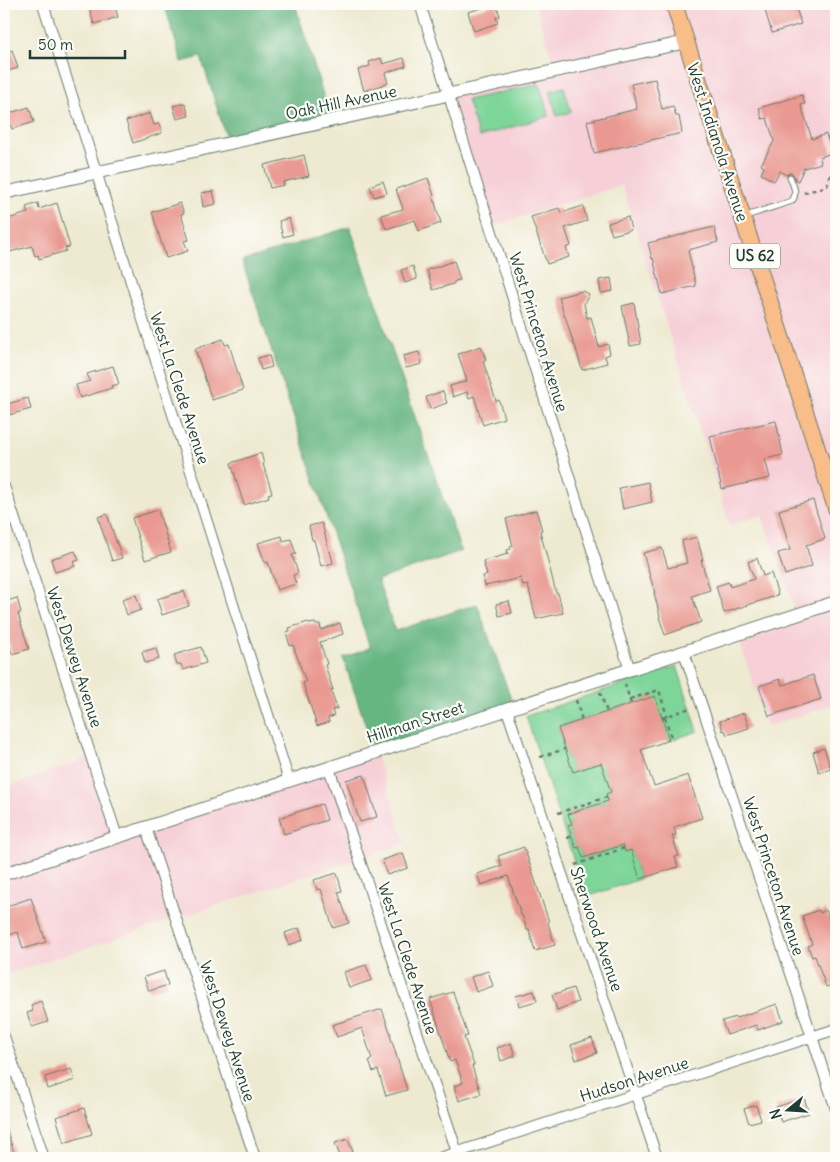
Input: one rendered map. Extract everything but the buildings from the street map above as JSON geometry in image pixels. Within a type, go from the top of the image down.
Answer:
[{"type":"main road","name":"West Indianola Avenue","points":[[674,4],[836,508]]},
{"type":"street","name":"West La Clede Avenue","points":[[44,4],[289,781]]},
{"type":"street","name":"West Princeton Avenue","points":[[420,4],[630,670]]},
{"type":"street","name":"Oak Hill Avenue","points":[[4,193],[686,42]]},
{"type":"street","name":"West Dewey Avenue","points":[[4,486],[117,837]]},
{"type":"street","name":"Hillman Street","points":[[4,874],[836,602]]},
{"type":"street","name":"West Princeton Avenue","points":[[684,652],[836,1109]]},
{"type":"street","name":"Sherwood Avenue","points":[[507,710],[658,1158]]},
{"type":"street","name":"West La Clede Avenue","points":[[329,768],[458,1156]]},
{"type":"street","name":"West Dewey Avenue","points":[[146,828],[255,1158]]},
{"type":"street","name":"Hudson Avenue","points":[[440,1158],[458,1156],[636,1094],[836,1029]]},
{"type":"street","points":[[4,1036],[44,1158]]},
{"type":"lane","points":[[743,217],[789,203],[794,199],[795,195],[790,176]]},
{"type":"path","points":[[829,136],[836,158]]},
{"type":"path","points":[[795,195],[827,186],[831,172],[836,171]]},
{"type":"path","points":[[625,683],[632,704]]},
{"type":"path","points":[[630,699],[659,690],[672,740]]},
{"type":"path","points":[[600,692],[607,712]]},
{"type":"path","points":[[576,700],[582,720]]},
{"type":"path","points":[[665,717],[690,708]]},
{"type":"path","points":[[540,757],[565,749]]},
{"type":"path","points":[[558,813],[607,797]]},
{"type":"path","points":[[567,838],[572,836]]},
{"type":"path","points":[[576,865],[624,848]]},
{"type":"shaded area","points":[[535,4],[836,4],[836,704],[767,726],[737,634],[797,614],[762,515],[730,525],[622,185],[490,227],[448,95],[556,71]]},
{"type":"shaded area","points":[[375,753],[406,843],[4,975],[4,788],[91,757],[117,836]]},
{"type":"green space","points":[[164,4],[295,4],[331,120],[228,143],[201,57],[182,62]]},
{"type":"green space","points":[[539,84],[549,116],[479,137],[467,100]]},
{"type":"green space","points":[[564,87],[571,112],[557,116],[550,91]]},
{"type":"green space","points":[[350,227],[461,551],[378,580],[395,631],[477,604],[514,707],[375,753],[343,658],[370,648],[242,261]]},
{"type":"green space","points":[[677,666],[698,731],[669,741],[654,696],[558,728],[573,772],[606,761],[611,792],[608,801],[569,814],[572,824],[568,825],[576,848],[579,847],[583,858],[623,845],[625,852],[631,850],[640,879],[586,897],[526,716]]}]
